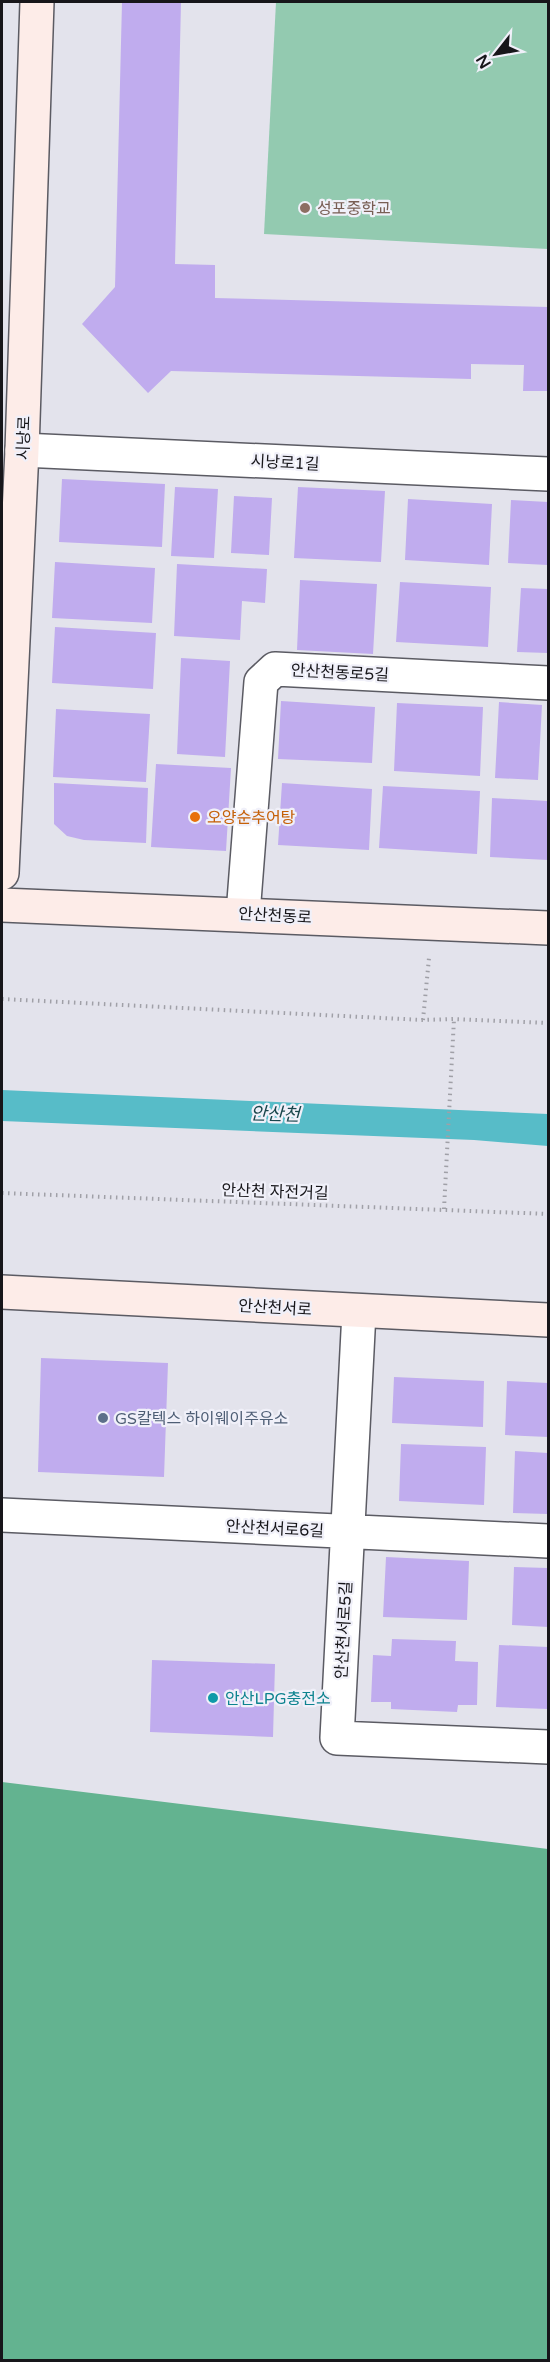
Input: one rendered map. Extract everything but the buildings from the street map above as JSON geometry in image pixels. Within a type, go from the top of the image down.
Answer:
[{"type":"street","name":"시낭로","points":[[2,873],[22,450],[37,2]]},
{"type":"street","name":"시낭로1길","points":[[22,450],[549,474]]},
{"type":"street","name":"안산천동로5길","points":[[243,914],[261,682],[275,669],[549,683]]},
{"type":"street","name":"안산천동로","points":[[2,905],[549,928]]},
{"type":"street","name":"안산천서로","points":[[2,1292],[549,1320]]},
{"type":"street","name":"안산천서로5길","points":[[359,1312],[337,1738],[549,1747]]},
{"type":"street","name":"안산천서로6길","points":[[2,1515],[549,1541]]},
{"type":"path","points":[[423,1020],[432,923]]},
{"type":"path","points":[[2,999],[423,1020],[549,1023]]},
{"type":"path","points":[[444,1209],[454,1019]]},
{"type":"path","name":"안산천 자전거길","points":[[2,1193],[549,1214]]},
{"type":"green space","points":[[276,2],[548,2],[548,249],[264,234]]},
{"type":"green space","points":[[2,1782],[548,1849],[548,2360],[2,2360]]},
{"type":"water","name":"안산천","points":[[2,1090],[548,1114],[548,1146],[474,1140],[2,1121]]},
{"type":"place","name":"성포중학교","points":[[305,208]]},
{"type":"place","name":"오양순추어탕","points":[[195,817]]},
{"type":"place","name":"GS칼텍스 하이웨이주유소","points":[[103,1418]]},
{"type":"place","name":"안산LPG충전소","points":[[213,1698]]}]
